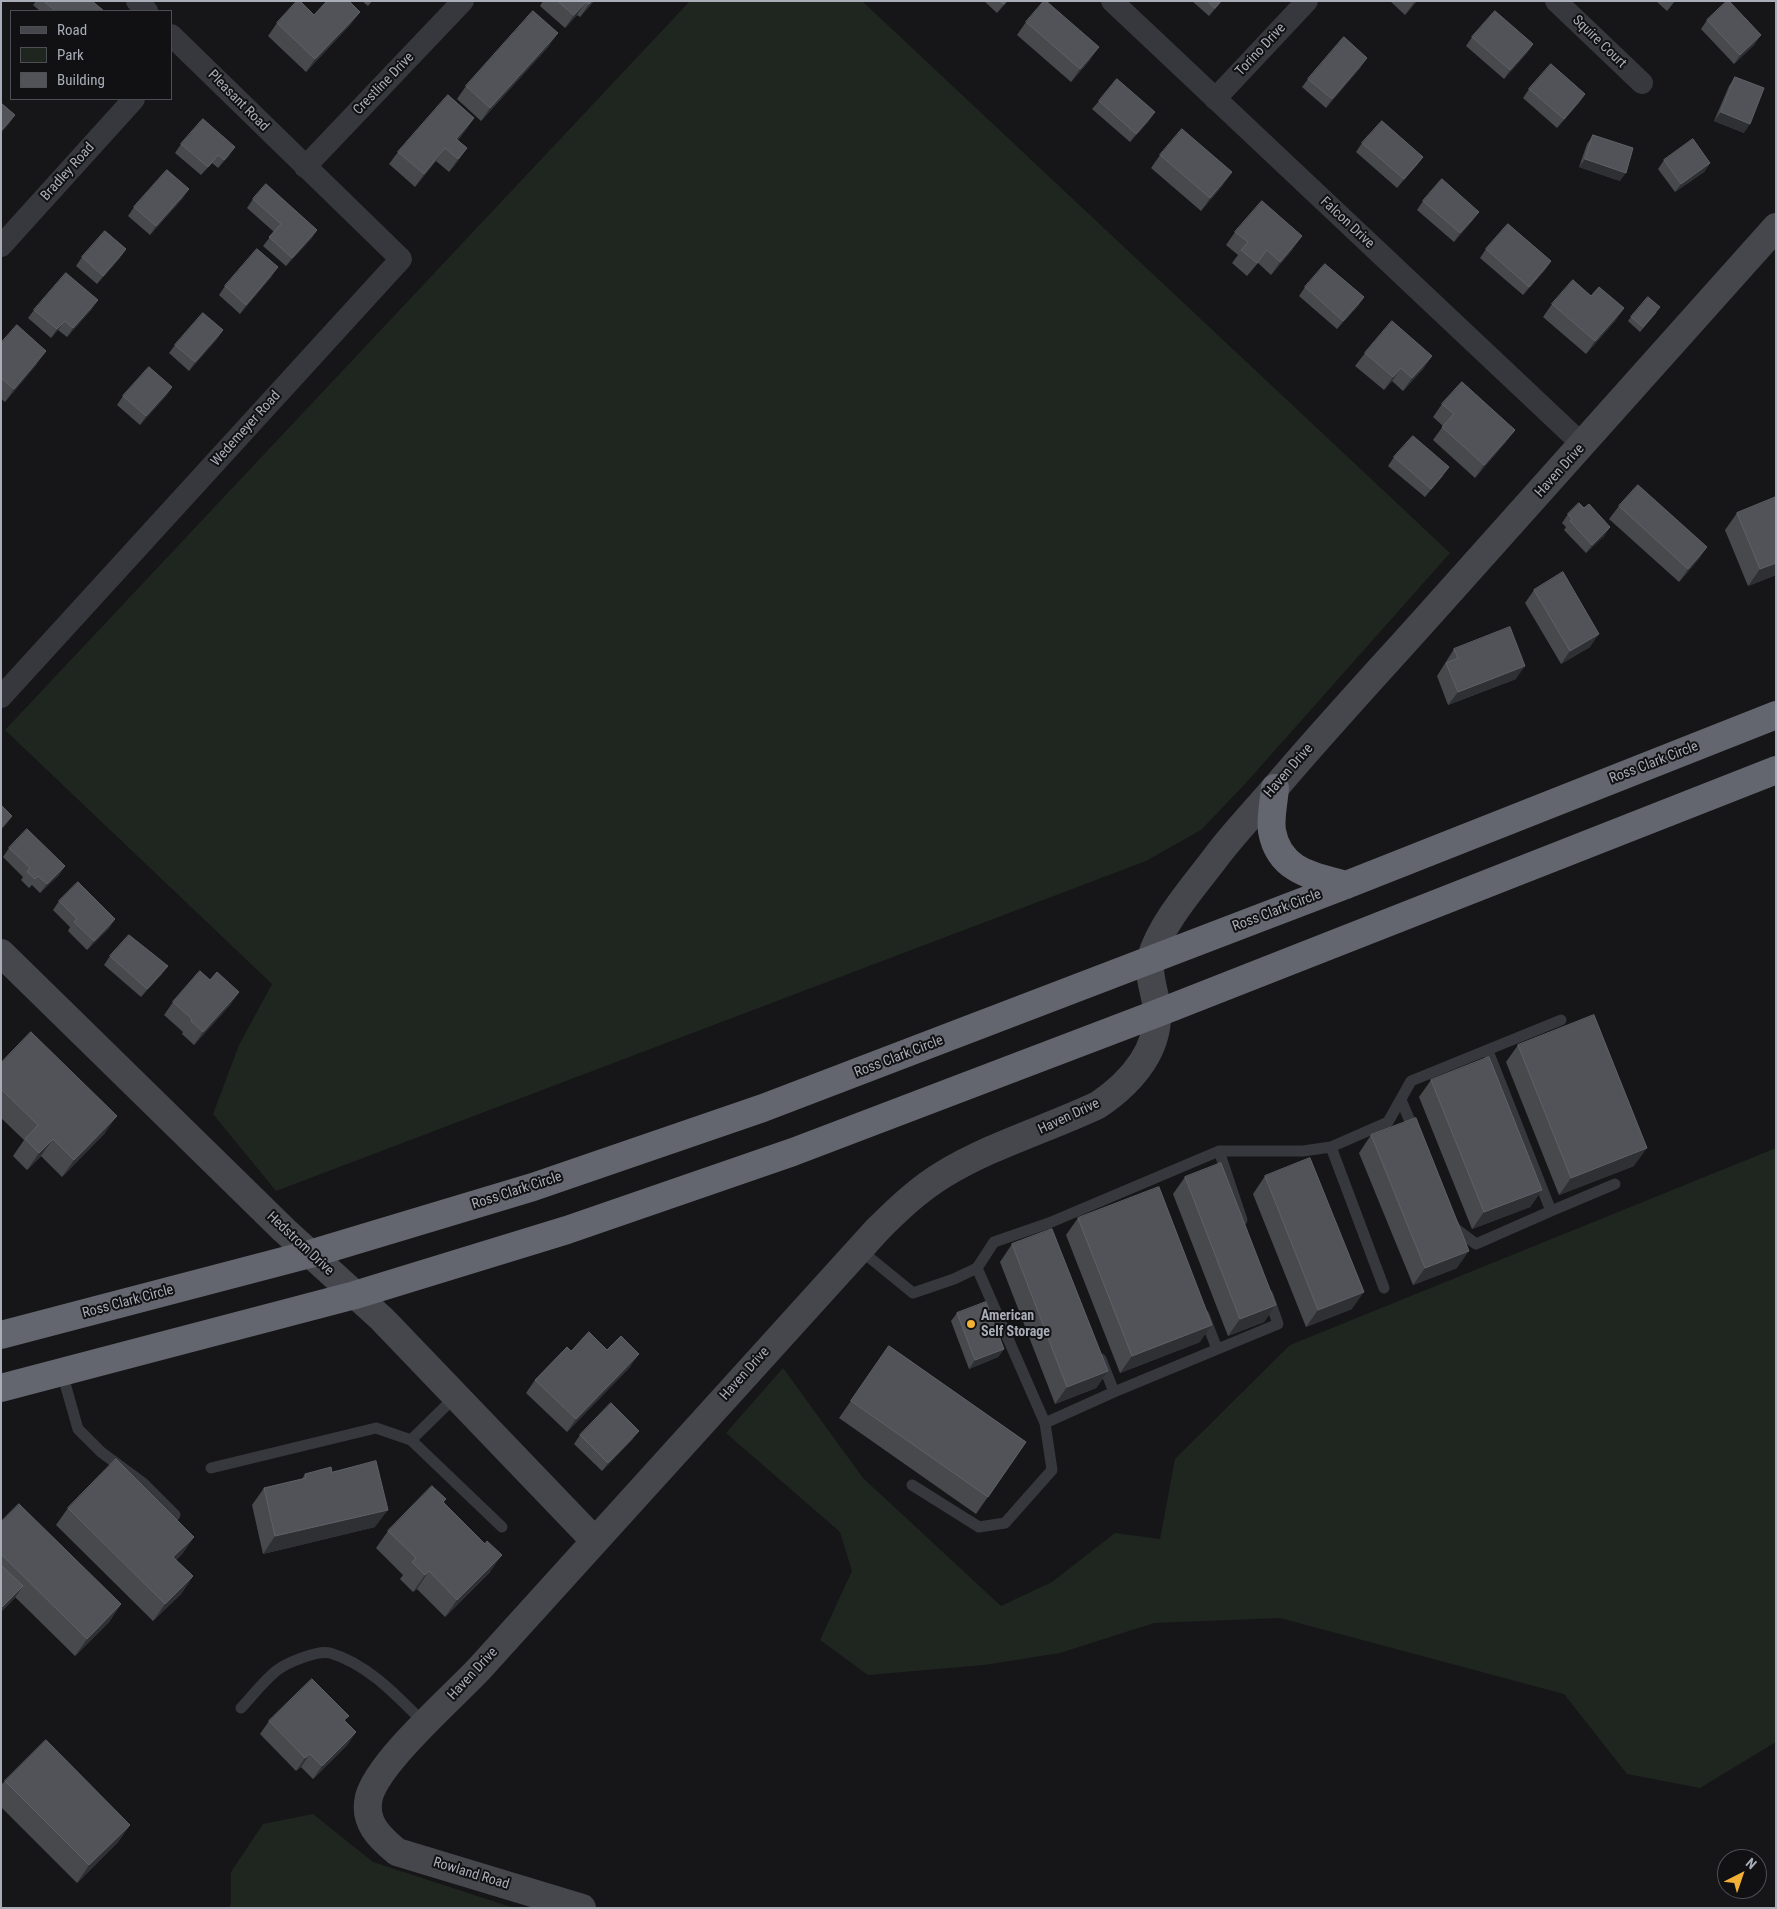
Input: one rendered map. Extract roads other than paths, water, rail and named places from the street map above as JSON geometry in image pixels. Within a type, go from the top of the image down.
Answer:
[{"type":"highway","name":"Ross Clark Circle","points":[[1,1334],[310,1254],[533,1187],[763,1108],[1346,885],[1776,715]]},
{"type":"highway","points":[[1,1388],[62,1374],[355,1295],[567,1230],[793,1152],[1158,1013],[1776,770]]},
{"type":"highway","points":[[1275,788],[1272,831],[1283,858],[1302,873],[1346,885]]},
{"type":"street","points":[[137,1],[146,10]]},
{"type":"street","name":"Crestline Drive","points":[[305,167],[463,1]]},
{"type":"street","name":"Falcon Drive","points":[[1112,1],[1584,445]]},
{"type":"street","name":"Torino Drive","points":[[1215,99],[1306,1]]},
{"type":"street","name":"Squire Court","points":[[1556,1],[1642,83]]},
{"type":"street","name":"Pleasant Road","points":[[175,46],[305,167]]},
{"type":"street","name":"Bradley Road","points":[[1,246],[133,100]]},
{"type":"street","name":"Wedemeyer Road","points":[[1,697],[401,259],[305,167]]},
{"type":"street","name":"Haven Drive","points":[[371,1824],[367,1810],[370,1795],[386,1767],[469,1680],[860,1249],[906,1202],[945,1174],[979,1156],[1072,1118],[1115,1094],[1145,1060],[1153,1040],[1158,1013],[1150,960],[1164,930],[1192,888],[1224,847],[1275,788],[1584,445],[1776,227]]},
{"type":"street","name":"Hedstrom Drive","points":[[1,954],[310,1254],[382,1319],[594,1540]]},
{"type":"street","name":"Rowland Road","points":[[371,1824],[381,1839],[397,1852],[582,1908]]},
{"type":"lane","points":[[860,1249],[913,1293],[954,1279],[977,1268],[994,1242],[1050,1228],[1152,1186],[1219,1151],[1304,1151],[1331,1147],[1388,1122],[1410,1082],[1561,1020]]},
{"type":"lane","points":[[1488,1051],[1551,1211]]},
{"type":"lane","points":[[1401,1100],[1419,1143]]},
{"type":"lane","points":[[1331,1147],[1384,1288]]},
{"type":"lane","points":[[1219,1151],[1247,1233]]},
{"type":"lane","points":[[1448,1212],[1456,1229],[1476,1244],[1615,1184]]},
{"type":"lane","points":[[912,1485],[979,1527],[1005,1523],[1052,1470],[1046,1422],[977,1268]]},
{"type":"lane","points":[[1046,1422],[1278,1324],[1266,1288]]},
{"type":"lane","points":[[1200,1305],[1217,1349]]},
{"type":"lane","points":[[1097,1348],[1114,1392]]},
{"type":"lane","points":[[62,1374],[78,1429],[101,1452],[143,1483],[176,1515]]},
{"type":"lane","points":[[411,1440],[456,1396]]},
{"type":"lane","points":[[211,1468],[376,1428],[411,1440],[502,1527]]},
{"type":"lane","points":[[241,1708],[276,1671],[296,1659],[328,1652],[358,1667],[388,1688],[425,1724]]},
{"type":"place","name":"American Self Storage","points":[[971,1324]]}]
